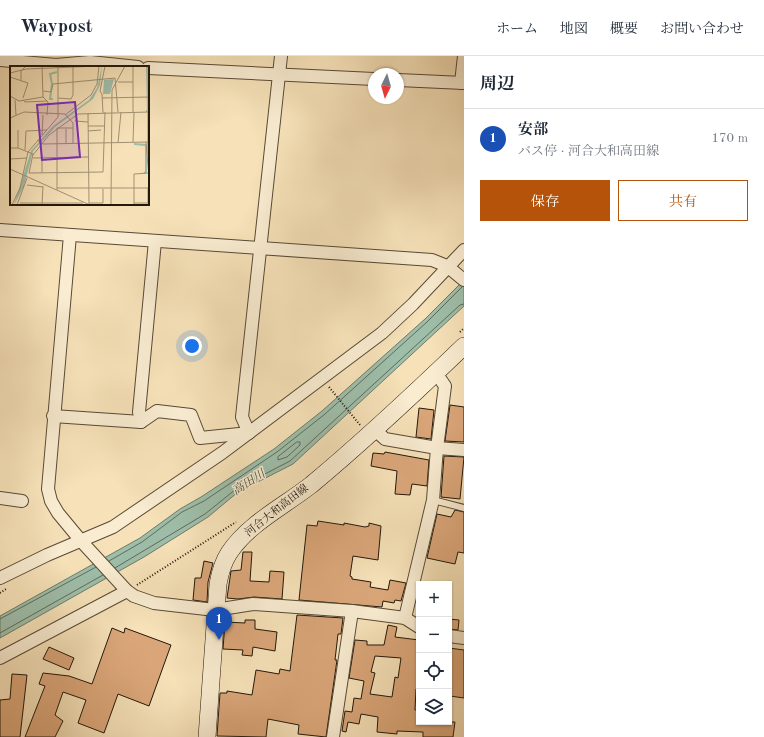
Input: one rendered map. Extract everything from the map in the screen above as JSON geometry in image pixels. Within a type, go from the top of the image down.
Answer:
[{"type":"main road","name":"河合大和高田線","points":[[207,737],[215,610],[221,569],[233,548],[257,526],[304,490],[365,426],[436,372],[461,340]]},
{"type":"street","points":[[249,433],[242,418],[281,56]]},
{"type":"street","points":[[404,80],[463,83],[464,56]]},
{"type":"street","points":[[0,60],[56,65],[90,62],[128,66]]},
{"type":"street","points":[[149,68],[368,79]]},
{"type":"street","points":[[0,230],[432,260],[450,267],[464,280]]},
{"type":"street","points":[[70,235],[53,416],[48,489],[55,507],[84,544],[125,589],[134,596],[154,603],[215,610],[252,604],[352,611],[405,618],[416,625]]},
{"type":"street","points":[[141,422],[139,412],[154,241]]},
{"type":"street","points":[[0,578],[47,555],[84,544],[131,516],[249,433],[382,333],[450,267],[464,250]]},
{"type":"street","points":[[405,618],[432,500],[445,386],[436,372]]},
{"type":"street","points":[[53,416],[141,422],[157,411],[191,414],[200,438],[249,433]]},
{"type":"street","points":[[365,426],[385,439],[437,448],[464,450]]},
{"type":"street","points":[[0,498],[22,500]]},
{"type":"street","points":[[0,658],[125,589]]},
{"type":"street","points":[[333,737],[352,611]]},
{"type":"street","points":[[452,636],[464,638]]},
{"type":"lane","points":[[432,500],[464,508]]},
{"type":"path","points":[[461,340],[464,328]]},
{"type":"path","points":[[327,384],[365,426],[355,429]]},
{"type":"path","points":[[125,589],[240,519]]},
{"type":"water","name":"高田川","points":[[464,280],[464,306],[293,464],[238,492],[208,517],[144,557],[0,638],[0,616],[140,538],[180,509],[274,449],[322,411],[425,319]]},
{"type":"building","points":[[450,405],[464,407],[464,442],[445,441]]},
{"type":"building","points":[[419,408],[434,410],[431,439],[416,437]]},
{"type":"building","points":[[385,452],[429,460],[427,486],[412,484],[410,495],[395,494],[397,471],[371,466],[373,453],[384,454]]},
{"type":"building","points":[[444,456],[464,457],[460,499],[441,497]]},
{"type":"building","points":[[455,510],[464,512],[464,553],[458,552],[455,564],[427,558],[437,514],[451,517]]},
{"type":"building","points":[[318,521],[344,525],[344,523],[365,527],[369,526],[369,523],[381,526],[378,560],[353,556],[350,576],[352,579],[371,582],[370,587],[388,590],[390,580],[406,583],[401,601],[395,600],[394,603],[383,601],[382,607],[299,600],[307,525],[317,526]]},
{"type":"building","points":[[243,552],[252,552],[250,581],[269,582],[270,571],[284,572],[282,599],[254,597],[238,599],[227,598],[231,571],[241,570]]},
{"type":"building","points":[[204,561],[213,563],[208,582],[207,602],[193,600],[195,578],[201,578]]},
{"type":"building","points":[[297,615],[343,618],[341,634],[338,634],[335,660],[337,660],[326,737],[298,734],[299,725],[268,719],[266,737],[217,736],[220,693],[227,693],[227,691],[252,695],[256,670],[279,674],[280,669],[290,671]]},
{"type":"building","points":[[452,619],[459,620],[458,630],[452,629]]},
{"type":"building","points":[[245,620],[255,620],[255,629],[277,632],[275,651],[253,647],[252,656],[242,655],[243,650],[223,649],[225,622],[245,623]]},
{"type":"building","points":[[388,625],[397,627],[395,637],[416,640],[416,725],[452,725],[452,722],[455,722],[453,737],[423,737],[423,732],[397,731],[397,734],[377,732],[378,717],[361,714],[359,724],[348,722],[346,732],[342,731],[345,711],[352,712],[354,698],[361,699],[364,681],[349,678],[355,640],[367,641],[367,645],[384,645]],"holes":[[[375,656],[401,658],[398,678],[395,677],[392,697],[370,694],[375,673],[371,672]]]},
{"type":"building","points":[[112,628],[124,633],[125,628],[171,645],[149,706],[118,694],[104,733],[78,723],[86,700],[63,692],[55,715],[63,721],[55,737],[25,737],[45,686],[39,684],[43,673],[69,676],[92,684]]},
{"type":"building","points":[[49,647],[74,658],[69,670],[43,659]]},
{"type":"building","points":[[452,648],[464,650],[464,698],[452,696]]},
{"type":"building","points":[[12,674],[27,675],[20,737],[0,737],[0,700],[10,699]]},
{"type":"place","name":"安部","points":[[219,640]]}]
